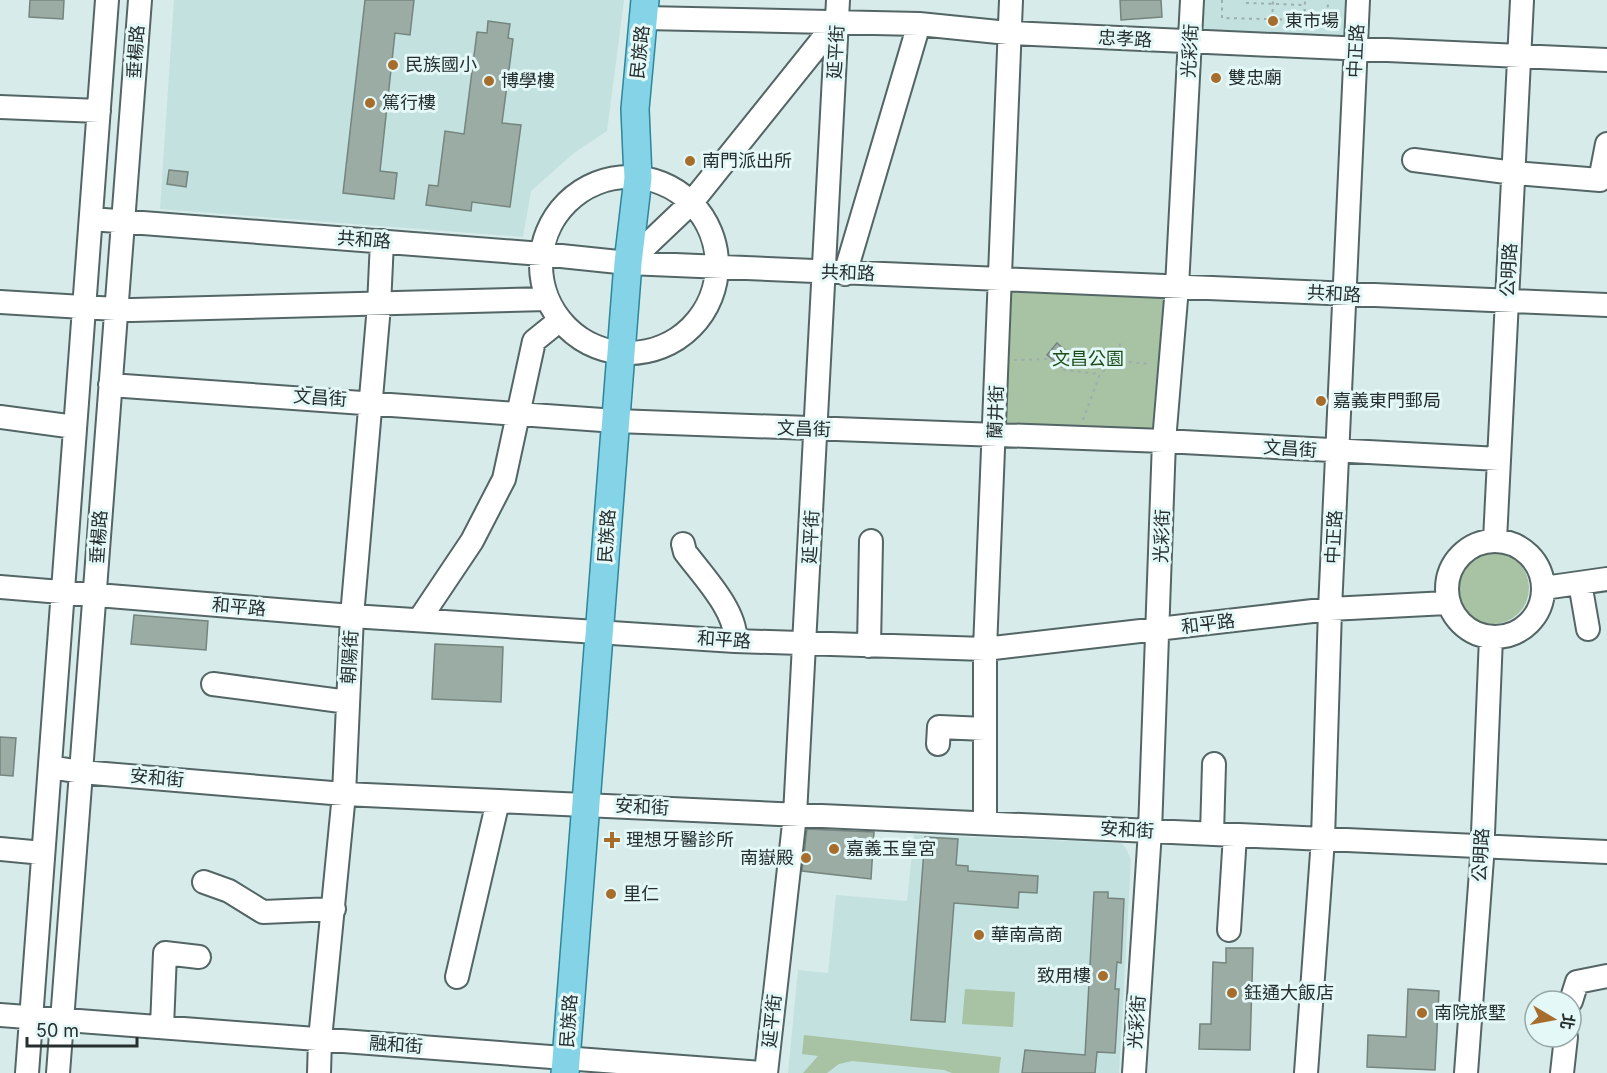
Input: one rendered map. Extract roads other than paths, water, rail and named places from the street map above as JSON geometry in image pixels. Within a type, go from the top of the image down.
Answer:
[{"type":"main road","name":"民族路","points":[[565,1066],[628,263],[638,178],[635,109],[644,9]]},
{"type":"street","name":"垂楊路","points":[[27,1073],[107,0]]},
{"type":"street","name":"垂楊路","points":[[58,1073],[140,0]]},
{"type":"street","points":[[628,263],[692,202],[838,11],[854,0]]},
{"type":"street","name":"蘭井街","points":[[985,824],[985,649],[1002,278],[1008,33],[1011,0]]},
{"type":"street","name":"光彩街","points":[[1134,1073],[1150,831],[1164,441],[1177,287],[1192,0]]},
{"type":"street","name":"公明路","points":[[1496,540],[1522,0]]},
{"type":"street","name":"中正路","points":[[1306,1073],[1323,839],[1330,609],[1358,8]]},
{"type":"street","name":"忠孝路","points":[[644,9],[838,11],[919,24],[1008,33],[1271,46],[1315,36],[1356,49],[1607,60]]},
{"type":"street","name":"延平街","points":[[764,1073],[795,815],[817,430],[835,273],[838,11]]},
{"type":"street","points":[[835,273],[919,24]]},
{"type":"street","points":[[0,108],[99,111]]},
{"type":"street","points":[[1414,160],[1514,173],[1600,180],[1607,144]]},
{"type":"street","points":[[613,178],[638,178],[659,182],[692,202],[706,221],[715,243],[718,267],[713,294],[700,319],[680,338],[654,350],[621,352],[601,350],[578,338],[560,320],[547,299],[542,277],[542,254],[549,227],[572,199],[587,188],[613,178]]},
{"type":"street","name":"共和路","points":[[91,219],[542,254],[628,263],[1607,305]]},
{"type":"street","name":"朝陽街","points":[[319,1073],[320,1039],[344,794],[352,615],[379,306],[382,241]]},
{"type":"street","points":[[0,302],[116,310],[379,306],[547,299]]},
{"type":"street","points":[[420,620],[472,541],[504,479],[534,341],[560,320]]},
{"type":"street","name":"文昌街","points":[[110,384],[370,401],[616,421],[1164,441],[1499,459]]},
{"type":"street","points":[[0,417],[75,427]]},
{"type":"street","points":[[1496,540],[1510,542],[1524,549],[1534,560],[1541,573],[1544,588],[1542,600],[1533,620],[1514,634],[1491,637],[1466,628],[1447,603],[1447,580],[1459,556],[1470,547],[1496,540]]},
{"type":"street","points":[[869,646],[871,541]]},
{"type":"street","points":[[683,544],[685,552],[729,612],[736,631],[735,641]]},
{"type":"street","points":[[1544,588],[1607,579]]},
{"type":"street","points":[[1580,583],[1588,629]]},
{"type":"street","name":"和平路","points":[[0,588],[735,641],[985,649],[1330,609],[1447,603]]},
{"type":"street","name":"公明路","points":[[1466,1073],[1482,846],[1491,637]]},
{"type":"street","points":[[213,684],[348,702]]},
{"type":"street","points":[[938,744],[939,727],[985,729]]},
{"type":"street","points":[[1212,834],[1214,764]]},
{"type":"street","name":"安和街","points":[[50,767],[81,772],[344,794],[1607,852]]},
{"type":"street","points":[[457,977],[498,801]]},
{"type":"street","points":[[1229,930],[1235,835]]},
{"type":"street","points":[[0,849],[43,853]]},
{"type":"street","points":[[204,882],[229,891],[263,912],[334,909]]},
{"type":"street","points":[[162,1027],[165,953],[199,957]]},
{"type":"street","points":[[1575,989],[1577,982],[1607,976]]},
{"type":"street","name":"融和街","points":[[0,1015],[320,1039],[565,1066],[764,1073]]},
{"type":"street","points":[[1562,1073],[1565,1049]]},
{"type":"place","name":"東市場","points":[[1273,21]]},
{"type":"place","name":"民族國小","points":[[393,65]]},
{"type":"place","name":"雙忠廟","points":[[1216,78]]},
{"type":"place","name":"博學樓","points":[[489,81]]},
{"type":"place","name":"篤行樓","points":[[370,103]]},
{"type":"place","name":"南門派出所","points":[[690,161]]},
{"type":"place","name":"嘉義東門郵局","points":[[1321,401]]},
{"type":"place","name":"理想牙醫診所","points":[[612,840]]},
{"type":"place","name":"嘉義玉皇宮","points":[[834,849]]},
{"type":"place","name":"南嶽殿","points":[[806,858]]},
{"type":"place","name":"里仁","points":[[611,894]]},
{"type":"place","name":"華南高商","points":[[979,935]]},
{"type":"place","name":"致用樓","points":[[1103,976]]},
{"type":"place","name":"鈺通大飯店","points":[[1232,993]]},
{"type":"place","name":"南院旅墅","points":[[1422,1013]]},
{"type":"park label","name":"文昌公園","points":[[1088,359]]}]
